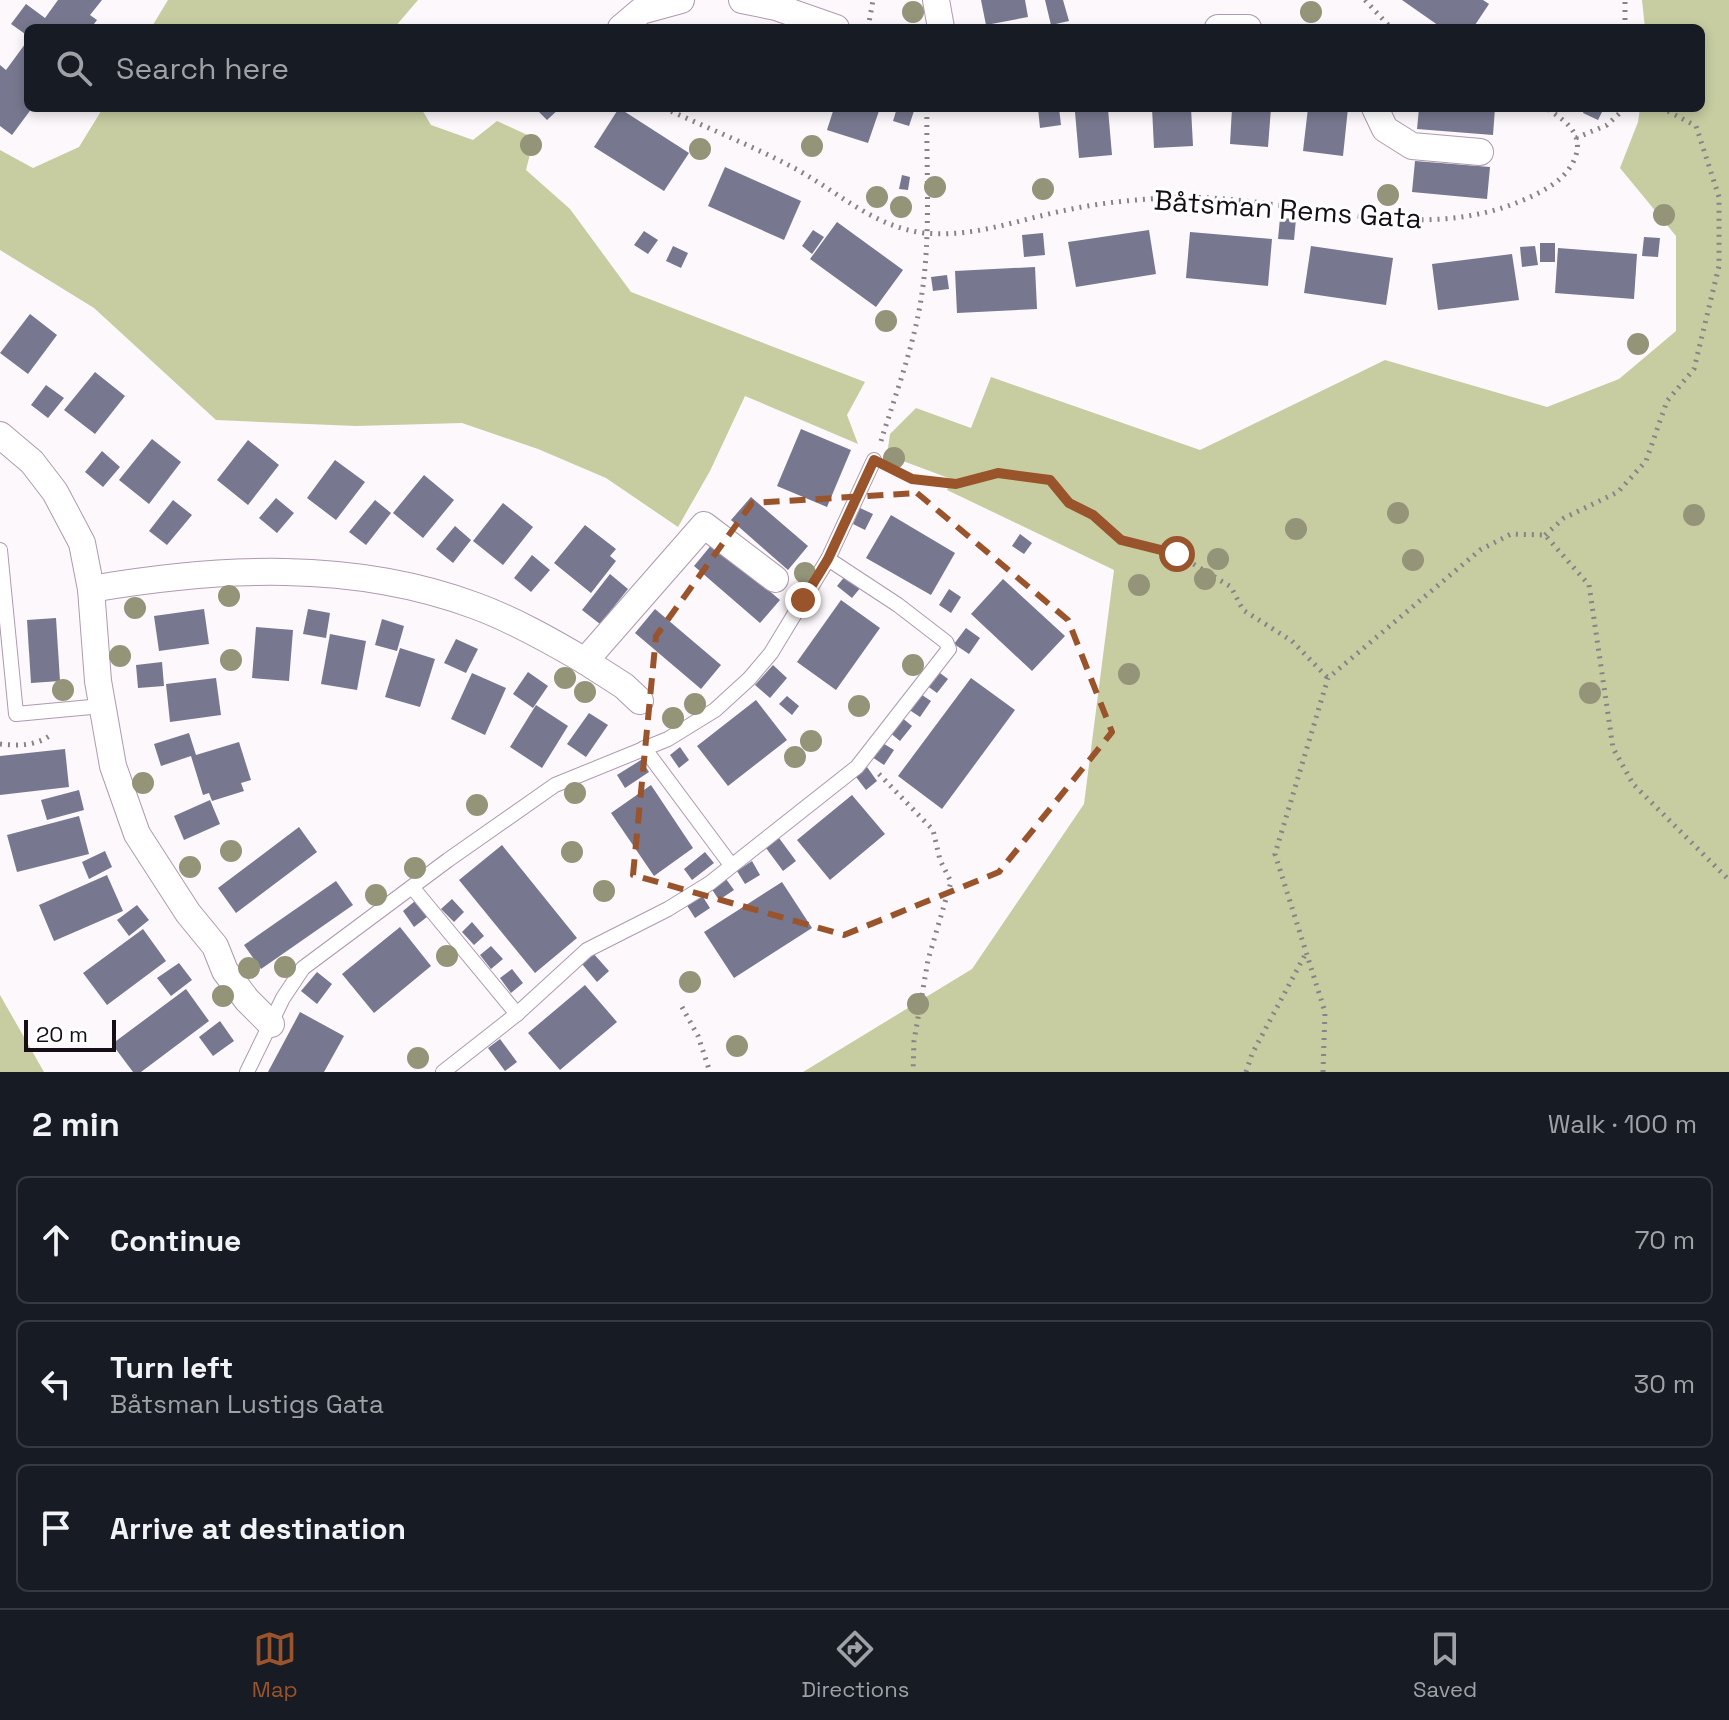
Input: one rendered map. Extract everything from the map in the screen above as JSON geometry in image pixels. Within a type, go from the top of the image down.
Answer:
[{"type":"street","points":[[626,24],[641,11],[681,0]]},
{"type":"street","points":[[742,0],[776,7],[825,24]]},
{"type":"street","points":[[936,0],[940,24]]},
{"type":"street","points":[[1377,112],[1385,129],[1412,146],[1480,152]]},
{"type":"street","points":[[0,435],[32,462],[55,492],[82,543],[91,589],[102,706],[115,778],[137,834],[188,913],[215,946],[225,971],[271,1024]]},
{"type":"street","points":[[585,661],[704,525],[775,579]]},
{"type":"street","points":[[91,589],[158,579],[241,573],[327,573],[423,590],[477,606],[585,661],[624,686],[640,701]]},
{"type":"lane","points":[[247,1072],[283,998],[303,968],[555,785],[668,739],[715,710],[749,679],[771,653],[828,559],[874,460]]},
{"type":"lane","points":[[0,550],[16,714],[102,706]]},
{"type":"lane","points":[[443,1072],[517,1014],[587,950],[668,909],[710,883],[857,767],[949,649],[946,642],[898,605],[828,559]]},
{"type":"lane","points":[[644,748],[731,865]]},
{"type":"lane","points":[[412,887],[517,1014]]},
{"type":"path","points":[[869,24],[873,0]]},
{"type":"path","points":[[1365,0],[1387,24]]},
{"type":"path","points":[[1625,0],[1625,24]]},
{"type":"path","name":"Båtsman Rems Gata","points":[[673,112],[796,169],[889,225],[926,233],[975,232],[1066,210],[1166,198],[1224,199],[1369,218],[1430,219],[1482,214],[1518,203],[1560,180],[1574,160],[1576,138]]},
{"type":"path","points":[[927,112],[922,293],[908,354],[874,460],[912,479],[956,484],[998,473],[1050,480],[1069,503],[1093,515],[1121,540],[1177,554],[1231,587],[1243,610],[1292,641],[1328,678]]},
{"type":"path","points":[[1551,112],[1573,129],[1576,138],[1607,125],[1621,112]]},
{"type":"path","points":[[1323,1072],[1325,1012],[1275,854],[1328,678],[1480,550],[1511,534],[1545,535],[1564,518],[1618,492],[1646,461],[1667,401],[1694,369],[1719,266],[1719,197],[1696,126],[1670,112]]},
{"type":"path","points":[[1545,535],[1589,585],[1613,748],[1633,784],[1729,880]]},
{"type":"path","points":[[0,744],[31,744],[44,741],[54,732]]},
{"type":"path","points":[[864,758],[933,830],[940,860],[951,882],[928,960],[914,1041],[913,1072]]},
{"type":"path","points":[[1246,1072],[1252,1054],[1306,953]]},
{"type":"path","points":[[682,1007],[698,1036],[710,1072]]},
{"type":"highlighted area","points":[[917,493],[1068,620],[1112,732],[999,872],[844,935],[633,875],[656,636],[752,503]]},
{"type":"green space","points":[[168,0],[418,0],[397,24],[153,24]]},
{"type":"green space","points":[[1642,0],[1729,0],[1729,1072],[803,1072],[972,969],[1084,804],[1114,570],[947,490],[951,479],[887,455],[890,434],[916,408],[971,428],[991,377],[1200,450],[1385,360],[1547,407],[1619,379],[1676,331],[1676,236],[1620,168],[1639,112],[1705,112],[1705,24],[1645,24]]},
{"type":"green space","points":[[101,112],[423,112],[431,125],[473,140],[497,121],[534,138],[526,170],[570,209],[631,292],[865,382],[847,415],[858,444],[745,396],[710,471],[678,527],[606,478],[538,449],[462,423],[356,426],[216,420],[94,308],[0,250],[0,150],[33,168],[79,147]]},
{"type":"green space","points":[[0,995],[44,1072],[0,1072]]},
{"type":"building","points":[[58,0],[102,0],[90,15],[97,20],[94,24],[24,24],[24,33],[11,24],[26,4],[45,18]]},
{"type":"building","points":[[981,0],[1025,0],[1028,17],[986,24]]},
{"type":"building","points":[[1045,0],[1063,0],[1069,21],[1051,24]]},
{"type":"building","points":[[1402,0],[1483,0],[1489,4],[1476,24],[1436,24]]},
{"type":"building","points":[[24,45],[24,112],[29,112],[12,135],[0,126],[0,65],[6,70]]},
{"type":"building","points":[[539,112],[556,112],[547,120]]},
{"type":"building","points":[[616,112],[625,112],[689,153],[664,191],[594,147]]},
{"type":"building","points":[[833,112],[879,112],[868,143],[827,130]]},
{"type":"building","points":[[896,112],[914,112],[909,126],[893,121]]},
{"type":"building","points":[[1038,112],[1059,112],[1061,125],[1040,128]]},
{"type":"building","points":[[1075,112],[1108,112],[1112,155],[1079,158]]},
{"type":"building","points":[[1152,112],[1191,112],[1193,146],[1154,148]]},
{"type":"building","points":[[1232,112],[1271,112],[1268,147],[1230,144]]},
{"type":"building","points":[[1308,112],[1348,112],[1343,156],[1303,151]]},
{"type":"building","points":[[1419,112],[1495,112],[1493,135],[1417,129]]},
{"type":"building","points":[[1583,112],[1602,112],[1598,120]]},
{"type":"building","points":[[1415,161],[1490,167],[1487,199],[1412,192]]},
{"type":"building","points":[[725,167],[801,201],[784,240],[708,206]]},
{"type":"building","points":[[902,175],[910,177],[908,190],[899,189]]},
{"type":"building","points":[[1280,218],[1296,219],[1294,240],[1278,239]]},
{"type":"building","points":[[837,222],[903,270],[876,307],[810,259]]},
{"type":"building","points":[[813,230],[824,237],[812,254],[802,246]]},
{"type":"building","points":[[1149,230],[1156,274],[1076,287],[1068,242]]},
{"type":"building","points":[[644,231],[658,240],[648,254],[634,245]]},
{"type":"building","points":[[1190,232],[1272,239],[1268,286],[1186,278]]},
{"type":"building","points":[[1043,233],[1045,255],[1024,257],[1022,235]]},
{"type":"building","points":[[1644,237],[1660,238],[1658,257],[1642,256]]},
{"type":"building","points":[[1540,243],[1555,243],[1555,262],[1540,262]]},
{"type":"building","points":[[673,246],[688,253],[681,268],[666,261]]},
{"type":"building","points":[[1311,246],[1393,258],[1386,305],[1304,293]]},
{"type":"building","points":[[1535,246],[1538,265],[1522,267],[1520,247]]},
{"type":"building","points":[[1558,248],[1637,254],[1634,299],[1555,293]]},
{"type":"building","points":[[1512,254],[1519,300],[1438,310],[1432,264]]},
{"type":"building","points":[[1035,267],[1037,309],[957,313],[955,271]]},
{"type":"building","points":[[947,275],[949,289],[933,291],[931,277]]},
{"type":"building","points":[[30,314],[57,335],[28,374],[0,353]]},
{"type":"building","points":[[95,372],[125,396],[95,434],[64,410]]},
{"type":"building","points":[[46,385],[64,398],[48,418],[31,405]]},
{"type":"building","points":[[801,429],[851,450],[827,507],[777,486]]},
{"type":"building","points":[[152,439],[181,462],[149,504],[119,480]]},
{"type":"building","points":[[248,440],[279,465],[248,505],[217,480]]},
{"type":"building","points":[[102,451],[120,467],[103,487],[85,472]]},
{"type":"building","points":[[335,460],[365,482],[336,520],[307,498]]},
{"type":"building","points":[[424,475],[454,500],[423,538],[393,513]]},
{"type":"building","points":[[751,497],[808,546],[788,570],[731,520]]},
{"type":"building","points":[[276,498],[294,513],[277,533],[259,518]]},
{"type":"building","points":[[173,500],[192,515],[167,545],[149,531]]},
{"type":"building","points":[[375,500],[391,513],[366,545],[349,532]]},
{"type":"building","points":[[503,503],[533,527],[503,565],[473,541]]},
{"type":"building","points":[[860,508],[873,514],[865,530],[853,524]]},
{"type":"building","points":[[891,515],[955,553],[931,595],[866,558]]},
{"type":"building","points":[[585,525],[616,549],[610,556],[616,561],[591,593],[554,563]]},
{"type":"building","points":[[455,526],[471,540],[453,563],[436,549]]},
{"type":"building","points":[[1020,534],[1032,543],[1024,554],[1012,546]]},
{"type":"building","points":[[713,543],[780,600],[760,623],[694,566]]},
{"type":"building","points":[[532,555],[550,570],[531,592],[514,578]]},
{"type":"building","points":[[610,574],[628,589],[600,624],[582,610]]},
{"type":"building","points":[[846,575],[861,587],[852,598],[837,586]]},
{"type":"building","points":[[1003,579],[1065,636],[1032,671],[971,614]]},
{"type":"building","points":[[949,589],[961,597],[951,613],[939,605]]},
{"type":"building","points":[[841,600],[880,628],[836,690],[797,662]]},
{"type":"building","points":[[204,609],[209,644],[159,651],[154,616]]},
{"type":"building","points":[[308,609],[330,613],[326,638],[303,634]]},
{"type":"building","points":[[655,609],[721,665],[701,689],[635,633]]},
{"type":"building","points":[[56,618],[60,681],[31,683],[27,620]]},
{"type":"building","points":[[382,619],[404,626],[397,651],[375,645]]},
{"type":"building","points":[[256,627],[293,630],[289,681],[252,678]]},
{"type":"building","points":[[966,628],[980,638],[969,654],[954,644]]},
{"type":"building","points":[[330,634],[366,641],[357,690],[321,684]]},
{"type":"building","points":[[456,639],[478,649],[466,673],[444,663]]},
{"type":"building","points":[[400,648],[435,659],[420,707],[385,697]]},
{"type":"building","points":[[162,662],[164,686],[138,688],[136,665]]},
{"type":"building","points":[[773,665],[787,678],[770,698],[755,685]]},
{"type":"building","points":[[936,670],[948,679],[937,693],[926,685]]},
{"type":"building","points":[[528,672],[548,686],[533,708],[513,694]]},
{"type":"building","points":[[472,673],[506,688],[485,735],[451,719]]},
{"type":"building","points":[[216,678],[221,715],[170,722],[166,684]]},
{"type":"building","points":[[971,678],[1015,710],[942,809],[898,776]]},
{"type":"building","points":[[919,693],[931,701],[920,717],[908,709]]},
{"type":"building","points":[[787,696],[799,706],[792,715],[779,704]]},
{"type":"building","points":[[756,700],[787,740],[728,786],[697,746]]},
{"type":"building","points":[[536,705],[568,726],[542,768],[510,747]]},
{"type":"building","points":[[589,713],[608,725],[586,757],[567,744]]},
{"type":"building","points":[[901,717],[912,726],[900,741],[889,732]]},
{"type":"building","points":[[189,733],[196,755],[239,742],[251,780],[241,783],[244,791],[212,801],[209,793],[203,795],[191,756],[161,766],[154,744]]},
{"type":"building","points":[[881,742],[894,750],[884,765],[872,757]]},
{"type":"building","points":[[680,747],[689,760],[679,768],[670,755]]},
{"type":"building","points":[[65,749],[69,787],[0,795],[0,756]]},
{"type":"building","points":[[641,760],[649,772],[625,788],[617,775]]},
{"type":"building","points":[[867,767],[877,781],[866,790],[856,777]]},
{"type":"building","points":[[651,785],[693,848],[654,876],[611,813]]},
{"type":"building","points":[[79,790],[84,810],[47,820],[41,800]]},
{"type":"building","points":[[852,795],[885,834],[830,880],[797,840]]},
{"type":"building","points":[[210,800],[220,824],[184,840],[174,816]]},
{"type":"building","points":[[79,816],[89,854],[17,872],[7,835]]},
{"type":"building","points":[[299,827],[317,852],[236,913],[218,888]]},
{"type":"building","points":[[779,838],[796,861],[783,871],[766,848]]},
{"type":"building","points":[[502,845],[577,938],[535,973],[459,880]]},
{"type":"building","points":[[105,851],[112,867],[89,879],[82,862]]},
{"type":"building","points":[[705,852],[714,863],[692,880],[684,869]]},
{"type":"building","points":[[752,861],[760,875],[745,884],[737,871]]},
{"type":"building","points":[[107,875],[123,911],[54,941],[39,905]]},
{"type":"building","points":[[726,879],[734,890],[719,900],[711,888]]},
{"type":"building","points":[[336,881],[353,905],[261,969],[244,945]]},
{"type":"building","points":[[782,882],[812,928],[734,978],[704,932]]},
{"type":"building","points":[[701,894],[710,908],[695,918],[686,904]]},
{"type":"building","points":[[452,899],[464,912],[454,922],[441,909]]},
{"type":"building","points":[[415,901],[427,917],[414,927],[403,911]]},
{"type":"building","points":[[137,905],[149,920],[129,936],[117,920]]},
{"type":"building","points":[[472,922],[484,936],[474,945],[462,932]]},
{"type":"building","points":[[400,927],[431,966],[374,1013],[342,974]]},
{"type":"building","points":[[143,929],[166,961],[107,1005],[83,973]]},
{"type":"building","points":[[491,946],[503,959],[491,969],[480,955]]},
{"type":"building","points":[[593,953],[609,971],[597,982],[582,964]]},
{"type":"building","points":[[179,963],[192,980],[171,996],[157,978]]},
{"type":"building","points":[[512,969],[523,983],[511,993],[500,978]]},
{"type":"building","points":[[317,972],[332,984],[317,1004],[301,991]]},
{"type":"building","points":[[585,985],[617,1022],[560,1070],[528,1033]]},
{"type":"building","points":[[186,989],[209,1021],[141,1072],[133,1072],[112,1044]]},
{"type":"building","points":[[300,1012],[344,1036],[324,1072],[268,1072]]},
{"type":"building","points":[[220,1021],[234,1041],[213,1056],[199,1037]]},
{"type":"building","points":[[500,1039],[517,1062],[505,1071],[488,1048]]},
{"type":"route","points":[[803,600],[828,559],[874,460],[912,479],[956,484],[998,473],[1050,480],[1069,503],[1093,515],[1121,540],[1177,554]]}]
